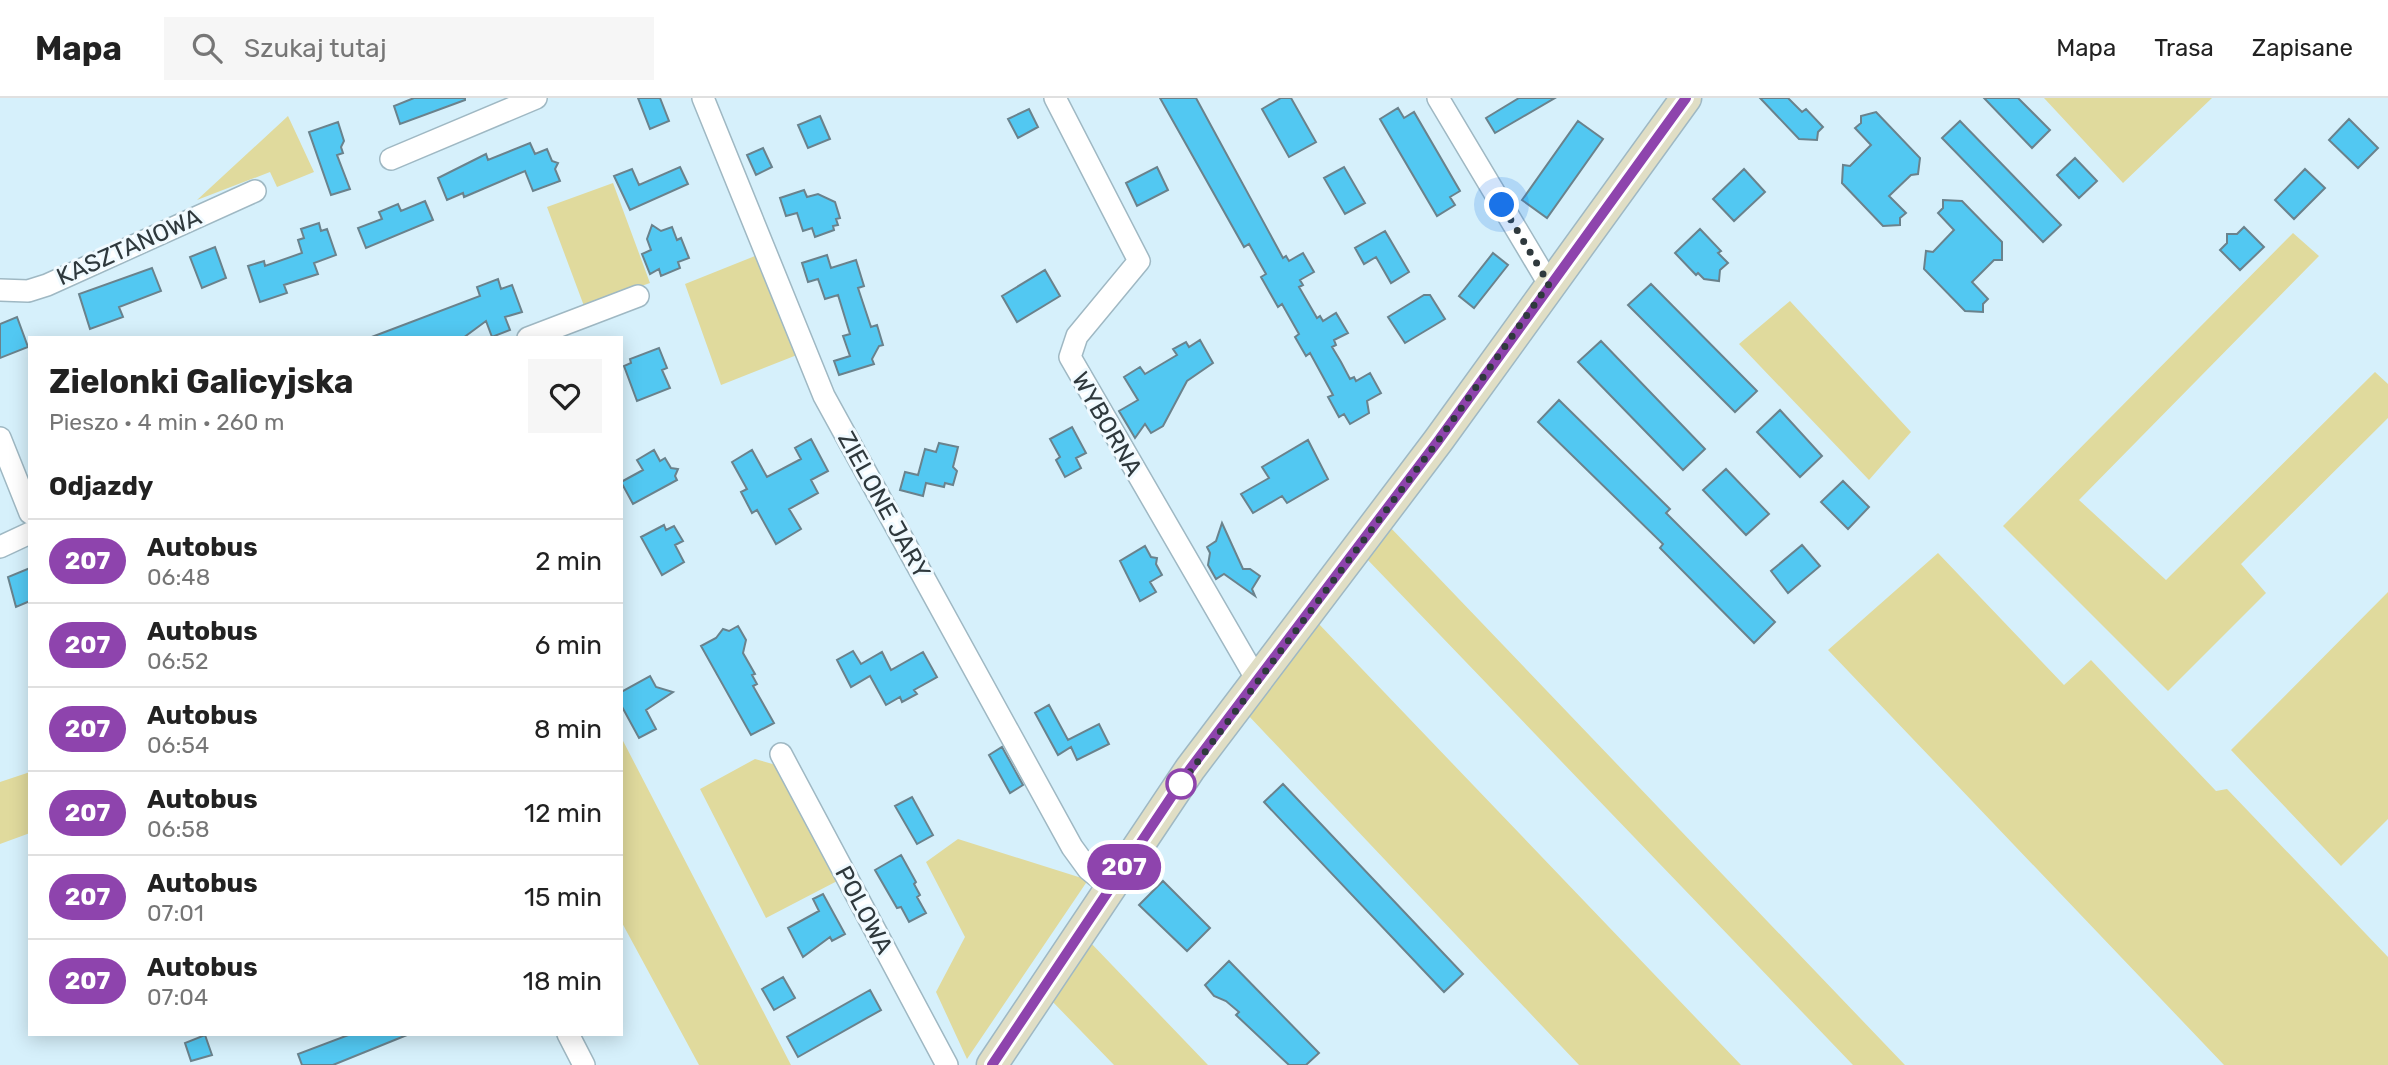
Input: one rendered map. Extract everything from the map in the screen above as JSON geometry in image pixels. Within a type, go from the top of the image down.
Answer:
[{"type":"street","points":[[391,159],[536,98]]},
{"type":"street","name":"ZIELONE JARY","points":[[703,98],[824,396],[1072,847],[1088,869],[1110,887]]},
{"type":"street","name":"WYBORNA","points":[[1055,98],[1139,261],[1077,336],[1070,357],[1257,680]]},
{"type":"street","points":[[1438,98],[1549,284]]},
{"type":"street","points":[[992,1065],[1190,769],[1438,441],[1686,98]]},
{"type":"street","name":"KASZTANOWA","points":[[0,290],[27,290],[47,285],[255,191]]},
{"type":"street","points":[[533,336],[638,296]]},
{"type":"street","points":[[0,438],[28,508]]},
{"type":"street","points":[[0,547],[28,534]]},
{"type":"street","name":"POLOWA","points":[[781,754],[947,1065]]},
{"type":"street","points":[[569,1036],[584,1065]]},
{"type":"shaded area","points":[[2044,98],[2212,98],[2123,183]]},
{"type":"shaded area","points":[[288,116],[314,172],[277,187],[270,172],[197,200]]},
{"type":"shaded area","points":[[613,183],[650,283],[584,306],[547,207]]},
{"type":"shaded area","points":[[2293,233],[2319,256],[2079,500],[2166,580],[2375,372],[2388,384],[2388,418],[2241,564],[2266,593],[2168,691],[2003,526]]},
{"type":"shaded area","points":[[760,254],[802,353],[721,385],[685,284]]},
{"type":"shaded area","points":[[1790,301],[1911,432],[1869,480],[1739,344]]},
{"type":"shaded area","points":[[1389,526],[1905,1065],[1853,1065],[1365,557]]},
{"type":"shaded area","points":[[1938,553],[2064,685],[2091,660],[2216,791],[2227,789],[2388,957],[2388,1065],[2224,1065],[1828,650]]},
{"type":"shaded area","points":[[2388,592],[2388,819],[2341,866],[2231,750]]},
{"type":"shaded area","points":[[1317,622],[1741,1065],[1579,1065],[1247,714]]},
{"type":"shaded area","points":[[623,741],[791,1065],[699,1065],[623,925]]},
{"type":"shaded area","points":[[755,759],[783,767],[841,879],[766,918],[700,789]]},
{"type":"shaded area","points":[[28,773],[28,834],[0,844],[0,782]]},
{"type":"shaded area","points":[[958,839],[1088,880],[967,1059],[936,992],[965,937],[926,862]]},
{"type":"shaded area","points":[[1088,940],[1208,1065],[1114,1065],[1049,998]]},
{"type":"building","points":[[414,98],[465,100],[400,124],[394,106]]},
{"type":"building","points":[[638,98],[660,98],[669,121],[650,129]]},
{"type":"building","points":[[1160,98],[1196,98],[1283,258],[1286,256],[1289,261],[1303,253],[1314,272],[1300,280],[1303,285],[1299,287],[1317,318],[1320,316],[1323,321],[1336,313],[1348,333],[1334,340],[1336,345],[1332,347],[1350,379],[1354,377],[1356,381],[1370,373],[1381,393],[1367,401],[1369,413],[1350,424],[1344,414],[1339,417],[1328,397],[1333,395],[1310,353],[1306,356],[1295,337],[1299,334],[1282,304],[1278,307],[1261,277],[1266,274],[1249,244],[1244,247]]},
{"type":"building","points":[[1281,98],[1291,98],[1316,142],[1289,157],[1262,109]]},
{"type":"building","points":[[1519,98],[1555,98],[1495,133],[1486,118]]},
{"type":"building","points":[[1760,98],[1788,98],[1802,112],[1806,109],[1823,127],[1818,132],[1817,140],[1799,139]]},
{"type":"building","points":[[1984,98],[2018,98],[2050,130],[2032,148]]},
{"type":"building","points":[[1398,108],[1404,118],[1414,112],[1460,191],[1450,197],[1455,205],[1437,216],[1380,119]]},
{"type":"building","points":[[1029,109],[1038,127],[1018,138],[1008,119]]},
{"type":"building","points":[[1876,112],[1920,158],[1918,174],[1911,175],[1889,196],[1906,213],[1900,218],[1900,225],[1883,226],[1842,183],[1843,165],[1850,166],[1871,145],[1855,128],[1861,123],[1861,116]]},
{"type":"building","points":[[820,116],[830,139],[808,148],[798,125]]},
{"type":"building","points":[[2349,119],[2378,148],[2358,168],[2329,140]]},
{"type":"building","points":[[1578,121],[1603,139],[1547,218],[1522,200]]},
{"type":"building","points":[[1960,121],[2061,225],[2043,242],[1942,138]]},
{"type":"building","points":[[338,122],[344,141],[341,147],[343,153],[337,155],[350,189],[331,195],[309,132]]},
{"type":"building","points":[[530,143],[535,154],[547,149],[552,161],[558,163],[555,169],[560,181],[533,191],[525,171],[464,197],[463,193],[447,200],[438,178],[486,154],[488,160]]},
{"type":"building","points":[[763,148],[772,167],[756,175],[747,155]]},
{"type":"building","points":[[2075,158],[2097,181],[2079,198],[2057,175]]},
{"type":"building","points":[[680,167],[688,184],[630,210],[614,176],[632,169],[639,185]]},
{"type":"building","points":[[1157,167],[1168,190],[1137,206],[1126,183]]},
{"type":"building","points":[[1344,167],[1365,203],[1345,214],[1324,178]]},
{"type":"building","points":[[1744,169],[1765,192],[1734,221],[1713,199]]},
{"type":"building","points":[[2305,169],[2325,188],[2294,219],[2275,200]]},
{"type":"building","points":[[804,190],[807,197],[818,194],[835,202],[840,218],[836,219],[838,225],[833,226],[834,230],[815,237],[812,228],[803,231],[797,213],[786,216],[780,198]]},
{"type":"building","points":[[1943,200],[1962,201],[2002,242],[2002,260],[1994,260],[1972,282],[1988,299],[1983,304],[1983,312],[1965,311],[1924,269],[1926,251],[1933,252],[1954,230],[1938,213],[1943,208]]},
{"type":"building","points":[[425,201],[433,220],[366,248],[358,228],[382,219],[379,212],[398,204],[401,211]]},
{"type":"building","points":[[319,223],[321,231],[327,229],[336,255],[314,263],[318,274],[284,285],[287,293],[260,302],[248,266],[264,261],[265,266],[302,253],[298,240],[304,238],[301,229]]},
{"type":"building","points":[[652,225],[661,231],[672,227],[677,240],[681,238],[689,258],[678,262],[680,268],[661,276],[659,269],[650,274],[642,254],[651,250],[647,239]]},
{"type":"building","points":[[2244,227],[2264,247],[2240,270],[2220,250],[2227,243],[2227,234],[2237,234]]},
{"type":"building","points":[[1700,229],[1721,251],[1718,253],[1728,263],[1720,270],[1719,281],[1704,279],[1698,273],[1696,275],[1675,253]]},
{"type":"building","points":[[1385,231],[1409,272],[1391,283],[1376,257],[1364,264],[1355,248]]},
{"type":"building","points":[[215,247],[226,278],[202,288],[190,257]]},
{"type":"building","points":[[1493,253],[1508,265],[1474,308],[1459,296]]},
{"type":"building","points":[[827,255],[831,268],[856,260],[864,286],[858,288],[871,327],[877,325],[883,345],[879,346],[872,359],[874,364],[839,375],[834,361],[850,356],[843,336],[850,334],[838,295],[825,299],[818,279],[808,282],[802,263]]},
{"type":"building","points":[[152,268],[161,291],[119,307],[123,317],[90,329],[79,294]]},
{"type":"building","points":[[1045,270],[1060,296],[1017,322],[1002,296]]},
{"type":"building","points":[[498,279],[501,289],[512,285],[522,312],[505,317],[510,330],[492,336],[486,321],[466,336],[374,336],[480,296],[477,287]]},
{"type":"building","points":[[1651,284],[1757,391],[1735,412],[1628,305]]},
{"type":"building","points":[[1424,295],[1430,295],[1445,319],[1405,343],[1388,317]]},
{"type":"building","points":[[17,317],[28,347],[0,358],[0,324]]},
{"type":"building","points":[[1200,340],[1213,363],[1187,381],[1163,426],[1151,433],[1145,424],[1135,438],[1119,411],[1138,400],[1124,377],[1140,367],[1145,374],[1177,355],[1173,349],[1186,342],[1189,347]]},
{"type":"building","points":[[1601,341],[1705,449],[1683,470],[1578,362]]},
{"type":"building","points":[[659,348],[667,368],[662,370],[670,388],[637,401],[624,366],[631,363],[630,359]]},
{"type":"building","points":[[1559,400],[1670,509],[1666,513],[1775,622],[1754,643],[1660,548],[1663,544],[1538,422]]},
{"type":"building","points":[[1780,410],[1822,456],[1800,477],[1757,432]]},
{"type":"building","points":[[1072,427],[1086,453],[1076,458],[1081,468],[1065,477],[1056,460],[1060,457],[1050,439]]},
{"type":"building","points":[[811,439],[828,471],[811,480],[818,493],[789,509],[801,529],[776,544],[757,510],[752,513],[741,492],[747,489],[732,462],[752,450],[767,477],[801,459],[795,448]]},
{"type":"building","points":[[1308,440],[1328,479],[1287,503],[1282,496],[1253,513],[1241,494],[1269,478],[1262,467]]},
{"type":"building","points":[[939,443],[958,447],[953,467],[957,471],[953,485],[945,483],[944,487],[926,483],[923,496],[900,490],[905,472],[918,475],[925,449],[936,452]]},
{"type":"building","points":[[654,450],[660,461],[665,458],[671,468],[678,469],[675,476],[677,480],[633,504],[623,481],[643,470],[637,460]]},
{"type":"building","points":[[1726,469],[1769,514],[1746,535],[1703,490]]},
{"type":"building","points":[[1843,481],[1869,507],[1848,529],[1821,502]]},
{"type":"building","points":[[1222,523],[1243,569],[1250,569],[1260,576],[1252,589],[1255,596],[1224,574],[1216,579],[1208,565],[1210,553],[1207,547],[1216,541]]},
{"type":"building","points":[[664,525],[666,530],[674,526],[683,541],[675,545],[684,562],[662,575],[641,537]]},
{"type":"building","points":[[1802,545],[1820,566],[1788,593],[1771,571]]},
{"type":"building","points":[[1145,546],[1151,557],[1157,558],[1156,564],[1162,575],[1150,582],[1156,592],[1140,601],[1120,561]]},
{"type":"building","points":[[28,569],[28,602],[16,607],[8,577]]},
{"type":"building","points":[[738,626],[746,640],[743,653],[755,674],[752,675],[757,684],[753,686],[774,723],[751,735],[701,646],[716,638],[723,629],[729,631]]},
{"type":"building","points":[[853,651],[861,664],[882,652],[891,670],[923,652],[937,677],[914,690],[917,694],[902,702],[900,697],[886,705],[870,676],[851,687],[837,660]]},
{"type":"building","points":[[650,676],[656,687],[673,692],[646,710],[656,729],[639,738],[623,709],[623,691]]},
{"type":"building","points":[[1049,705],[1068,740],[1099,724],[1109,744],[1077,760],[1071,747],[1058,755],[1035,713]]},
{"type":"building","points":[[1002,747],[1023,785],[1010,793],[989,755]]},
{"type":"building","points":[[1283,784],[1463,974],[1444,992],[1264,802]]},
{"type":"building","points":[[912,797],[933,835],[917,844],[895,806]]},
{"type":"building","points":[[901,855],[916,882],[914,884],[920,895],[917,897],[926,913],[909,922],[901,907],[897,908],[875,870]]},
{"type":"building","points":[[1163,881],[1210,928],[1187,951],[1139,905]]},
{"type":"building","points":[[823,894],[845,934],[832,941],[830,937],[803,957],[788,928],[819,911],[813,899]]},
{"type":"building","points":[[1229,961],[1319,1053],[1306,1065],[1289,1065],[1236,1015],[1239,1012],[1226,1001],[1214,996],[1205,985]]},
{"type":"building","points":[[783,977],[795,998],[774,1010],[762,989]]},
{"type":"building","points":[[870,990],[881,1010],[798,1057],[787,1037]]},
{"type":"building","points":[[205,1036],[212,1055],[191,1061],[185,1043]]},
{"type":"building","points":[[346,1036],[405,1036],[333,1065],[302,1065],[298,1054]]},
{"type":"bus line","name":"207","points":[[992,1065],[1190,769],[1438,441],[1686,98]]},
{"type":"route","points":[[1181,784],[1178,788],[1438,441],[1549,284],[1502,205]]}]
